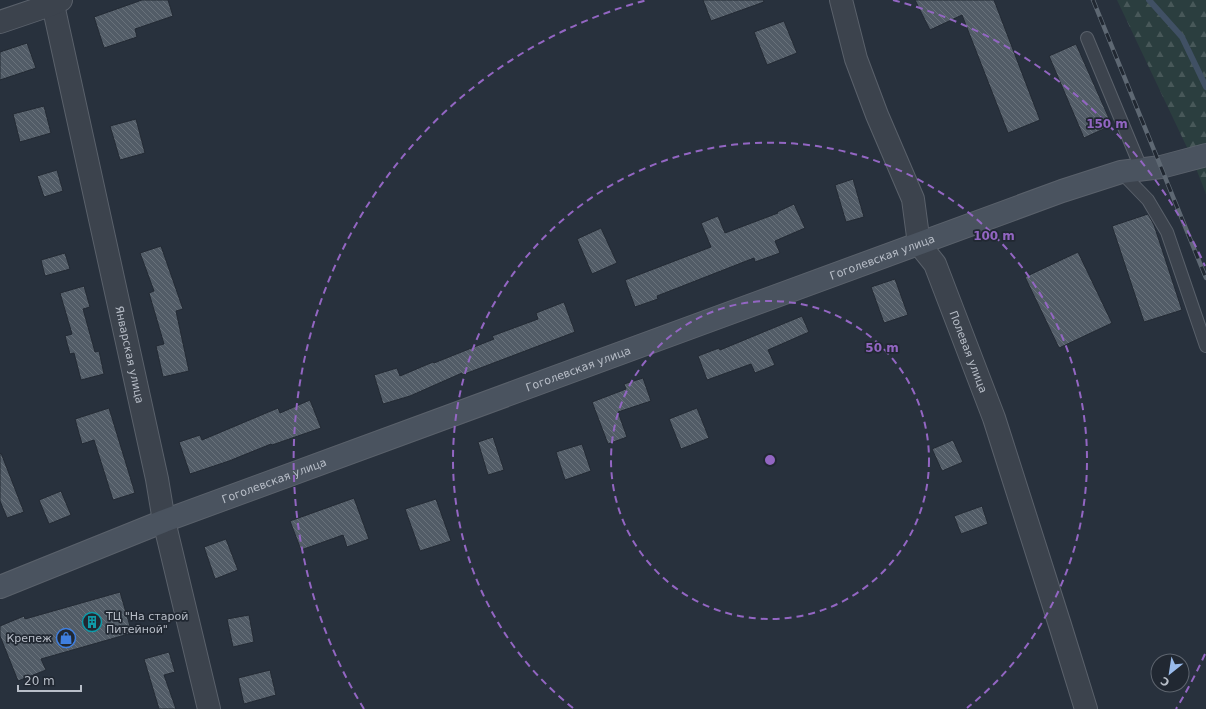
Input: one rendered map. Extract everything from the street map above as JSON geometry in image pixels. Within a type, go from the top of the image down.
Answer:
[{"type":"street","points":[[842,0],[856,59],[877,115],[913,200],[919,244]]},
{"type":"street","points":[[0,22],[55,1]]},
{"type":"street","name":"Январская улица","points":[[55,1],[157,479],[164,521],[209,709]]},
{"type":"street","name":"Гоголевская улица","points":[[0,587],[164,521],[1062,191],[1141,169],[1206,155]]},
{"type":"street","name":"Полевая улица","points":[[919,244],[935,264],[994,418],[1086,709]]},
{"type":"lane","points":[[1087,38],[1141,169],[1148,200],[1167,232],[1206,346]]},
{"type":"green space","points":[[1117,0],[1206,0],[1206,194],[1192,158]]},
{"type":"building","points":[[142,0],[168,0],[173,16],[135,29],[137,37],[104,48],[94,17]]},
{"type":"building","points":[[703,0],[763,0],[764,2],[711,21]]},
{"type":"building","points":[[915,0],[994,0],[1040,120],[1008,133],[962,15],[930,30]]},
{"type":"building","points":[[784,21],[797,53],[767,65],[754,32]]},
{"type":"building","points":[[27,43],[36,68],[0,80],[0,52]]},
{"type":"building","points":[[1076,44],[1112,125],[1084,138],[1049,56]]},
{"type":"building","points":[[44,106],[51,133],[20,142],[13,114]]},
{"type":"building","points":[[136,119],[145,153],[120,160],[110,126]]},
{"type":"building","points":[[57,170],[63,191],[44,197],[37,176]]},
{"type":"building","points":[[853,179],[864,217],[846,222],[835,185]]},
{"type":"building","points":[[794,204],[805,228],[775,241],[780,253],[755,262],[754,258],[657,296],[658,299],[635,307],[625,280],[711,247],[701,223],[718,216],[725,233],[778,213],[777,212]]},
{"type":"building","points":[[1148,214],[1154,225],[1182,310],[1144,322],[1112,226]]},
{"type":"building","points":[[601,228],[617,263],[592,274],[577,239]]},
{"type":"building","points":[[161,246],[183,309],[176,311],[189,371],[163,377],[156,346],[164,344],[149,293],[154,291],[140,253]]},
{"type":"building","points":[[1078,252],[1112,323],[1059,348],[1025,277]]},
{"type":"building","points":[[65,253],[70,269],[45,276],[41,260]]},
{"type":"building","points":[[895,279],[908,315],[884,323],[871,287]]},
{"type":"building","points":[[84,286],[90,307],[83,309],[95,352],[99,351],[104,374],[81,380],[74,353],[70,354],[65,336],[72,334],[60,293]]},
{"type":"building","points":[[564,302],[575,332],[462,375],[462,373],[410,396],[383,404],[374,375],[397,368],[400,376],[433,362],[434,363],[494,339],[492,336],[538,319],[536,313]]},
{"type":"building","points":[[802,316],[809,332],[768,350],[775,365],[755,373],[751,364],[707,380],[698,356],[719,348],[720,350]]},
{"type":"building","points":[[643,378],[651,401],[618,412],[627,437],[608,444],[592,402],[626,389],[624,384]]},
{"type":"building","points":[[310,400],[321,428],[272,445],[271,444],[229,461],[190,474],[179,442],[200,435],[202,440],[278,408],[280,413]]},
{"type":"building","points":[[109,408],[135,493],[113,500],[94,440],[82,444],[75,419]]},
{"type":"building","points":[[697,408],[709,438],[681,449],[669,419]]},
{"type":"building","points":[[493,437],[504,470],[488,475],[478,442]]},
{"type":"building","points":[[953,440],[963,462],[942,471],[932,449]]},
{"type":"building","points":[[582,444],[591,471],[565,480],[556,452]]},
{"type":"building","points":[[1,453],[24,512],[7,518],[0,501]]},
{"type":"building","points":[[61,491],[71,515],[49,524],[39,500]]},
{"type":"building","points":[[354,498],[369,539],[347,547],[343,535],[301,550],[290,521]]},
{"type":"building","points":[[436,499],[451,541],[420,551],[405,509]]},
{"type":"building","points":[[982,506],[988,524],[961,534],[954,516]]},
{"type":"building","points":[[226,539],[238,570],[215,579],[204,547]]},
{"type":"building","points":[[120,592],[132,633],[41,659],[46,670],[18,681],[0,636],[0,626],[24,616],[25,619]]},
{"type":"building","points":[[249,615],[254,642],[233,647],[227,619]]},
{"type":"building","points":[[169,652],[175,672],[164,675],[176,709],[159,709],[144,659]]},
{"type":"building","points":[[270,670],[276,695],[244,704],[238,678]]},
{"type":"waterway","points":[[1149,0],[1182,37],[1206,87]]},
{"type":"railway","points":[[1093,0],[1206,278]]},
{"type":"place","name":"ТЦ \"На старой Питейной\"","points":[[92,622]]},
{"type":"place","name":"Крепеж","points":[[66,638]]}]
